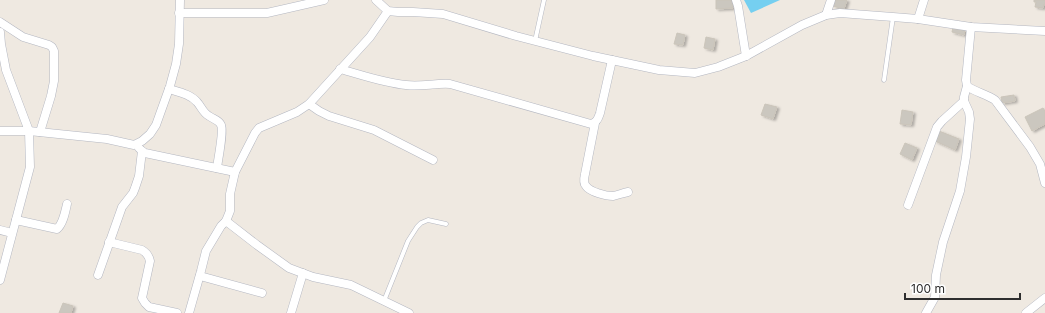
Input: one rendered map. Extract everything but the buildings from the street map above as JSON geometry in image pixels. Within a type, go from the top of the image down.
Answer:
[{"type":"street","points":[[0,131],[29,131],[107,139],[134,145],[142,141],[150,134],[156,125],[176,64],[179,44],[180,0]]},
{"type":"street","points":[[179,13],[266,13],[324,0]]},
{"type":"street","points":[[376,0],[388,11],[442,14],[516,36],[612,60],[659,70],[696,73],[718,67],[746,56],[802,25],[826,15],[840,13],[918,19],[971,27],[1045,31]]},
{"type":"street","points":[[736,0],[746,56]]},
{"type":"street","points":[[826,15],[831,0]]},
{"type":"street","points":[[918,19],[924,0]]},
{"type":"street","points":[[189,313],[206,251],[221,226],[226,221],[230,211],[230,194],[234,172],[255,133],[259,128],[297,112],[309,104],[370,37],[388,11]]},
{"type":"street","points":[[0,22],[23,37],[49,45],[54,51],[54,81],[40,132]]},
{"type":"street","points":[[926,313],[935,298],[936,275],[943,242],[960,191],[966,157],[970,119],[969,112],[964,102],[964,97],[967,86],[966,80],[971,27]]},
{"type":"street","points":[[0,32],[3,70],[29,131],[30,167],[0,280]]},
{"type":"street","points":[[612,60],[600,113],[595,123],[584,182],[588,189],[606,196],[613,196],[628,192]]},
{"type":"street","points":[[340,69],[408,86],[450,84],[586,123],[595,123]]},
{"type":"street","points":[[967,86],[995,100],[1030,147],[1040,164],[1045,183]]},
{"type":"street","points":[[169,89],[192,98],[209,117],[221,123],[222,134],[217,168]]},
{"type":"street","points":[[908,205],[937,127],[964,102]]},
{"type":"street","points":[[309,104],[329,116],[374,130],[433,160]]},
{"type":"street","points":[[137,143],[145,153],[234,172]]},
{"type":"street","points":[[98,275],[122,207],[135,188],[139,176],[142,151]]},
{"type":"street","points":[[16,220],[57,230],[64,216],[67,204]]},
{"type":"street","points":[[226,221],[289,268],[313,278],[350,285],[409,313]]},
{"type":"street","points":[[0,230],[12,232]]},
{"type":"street","points":[[109,242],[142,250],[146,253],[150,261],[142,298],[148,307],[177,313]]},
{"type":"street","points":[[291,313],[303,273]]},
{"type":"street","points":[[200,276],[262,293]]},
{"type":"street","points":[[1026,313],[1045,298]]},
{"type":"lane","points":[[535,41],[544,0]]},
{"type":"lane","points":[[884,80],[893,17]]},
{"type":"lane","points":[[384,301],[408,241],[417,227],[421,223],[428,220],[446,224]]},
{"type":"water","points":[[744,0],[780,0],[751,13]]}]
